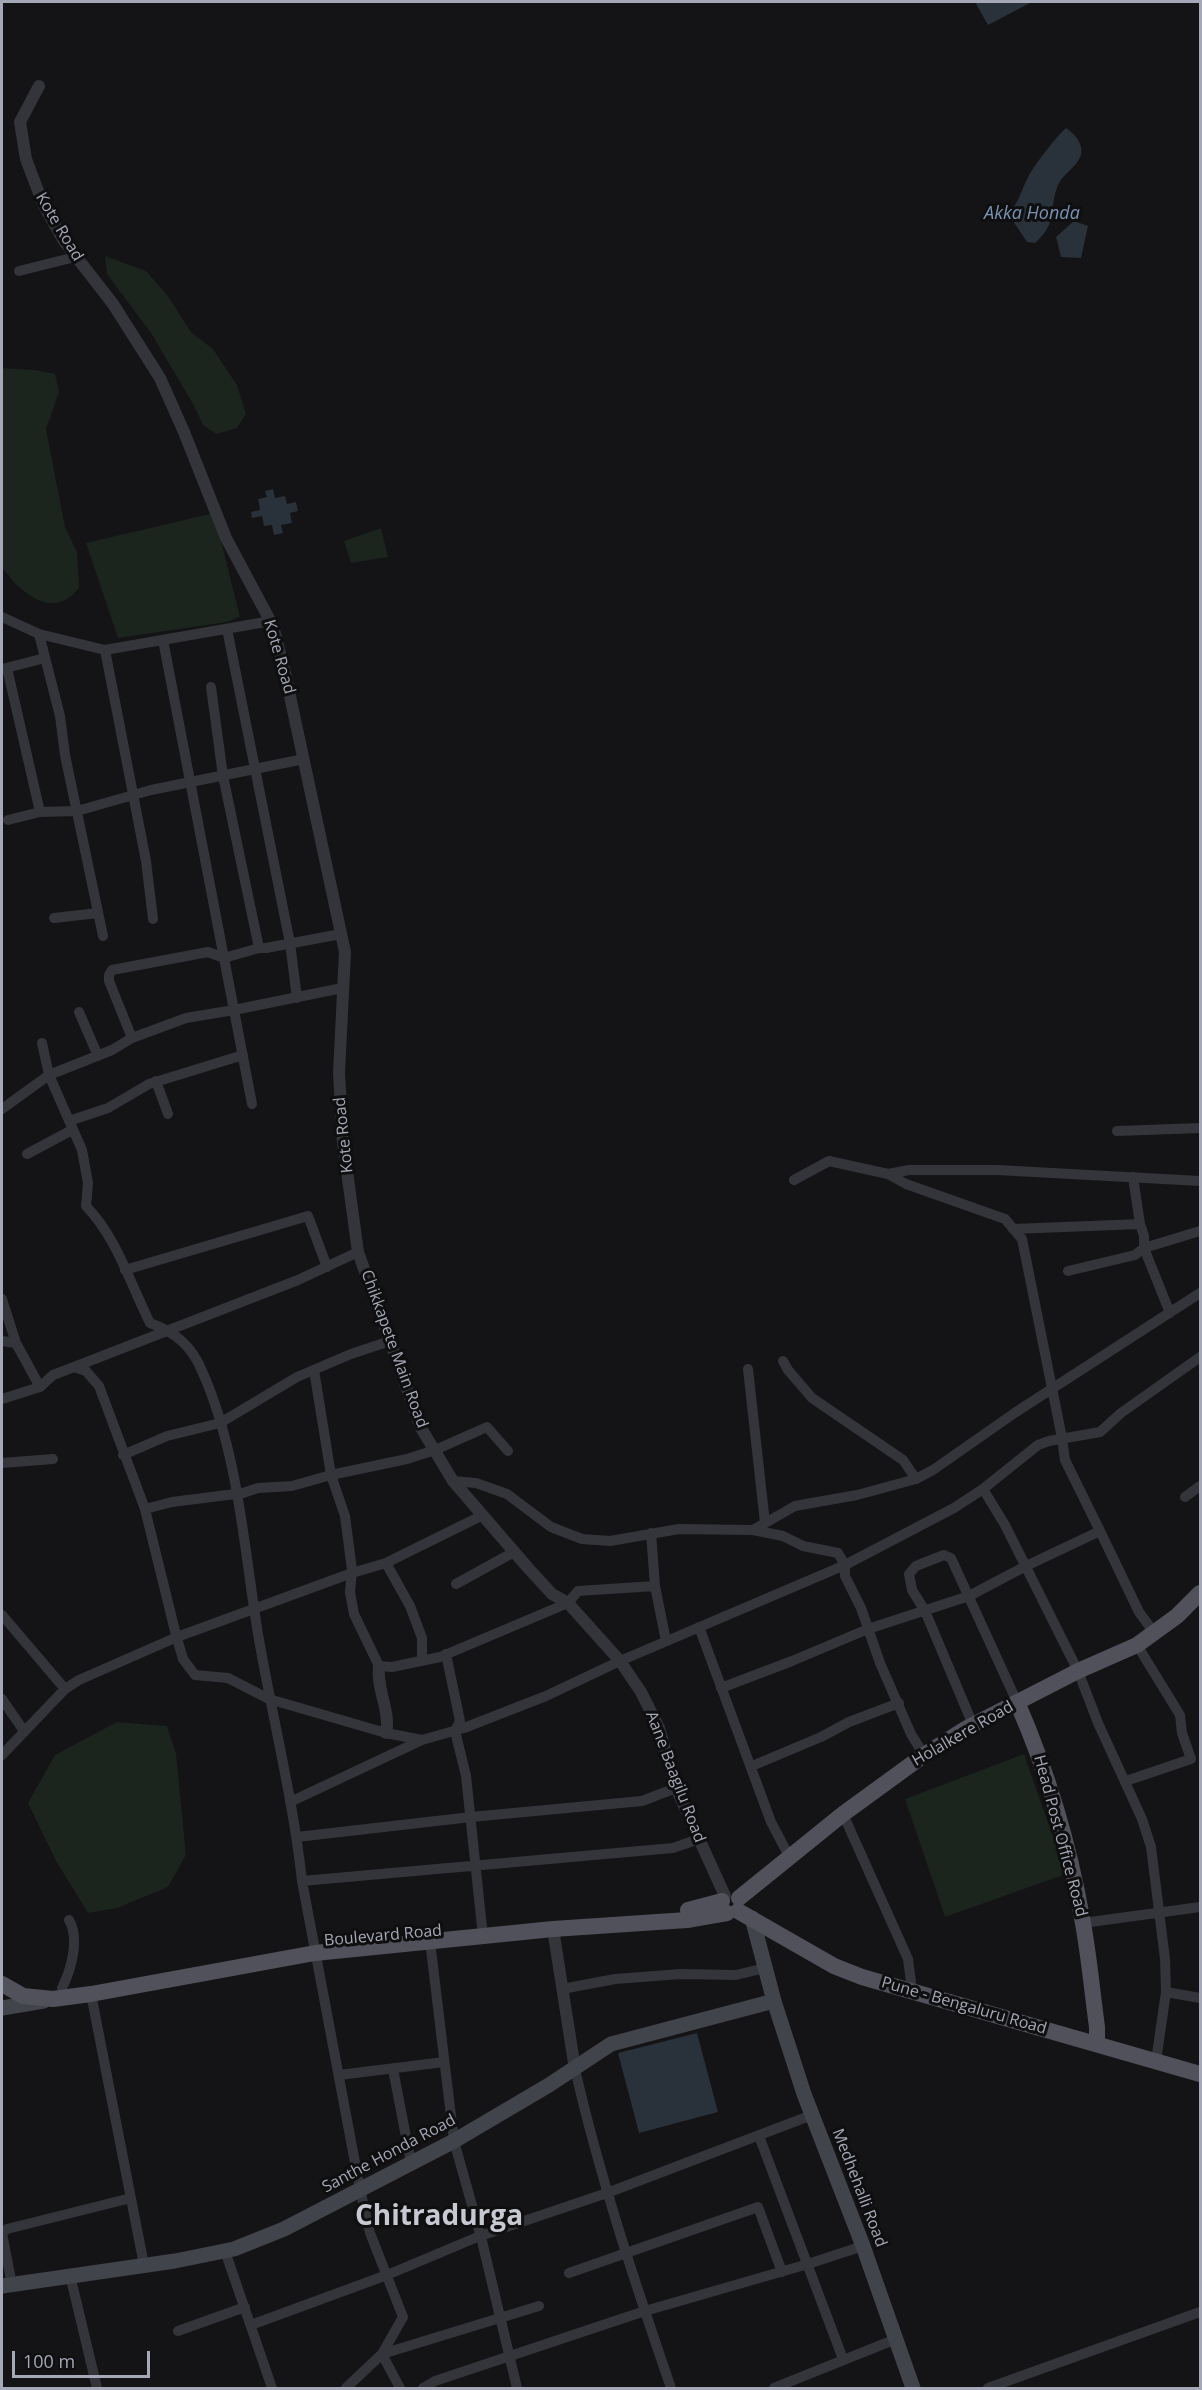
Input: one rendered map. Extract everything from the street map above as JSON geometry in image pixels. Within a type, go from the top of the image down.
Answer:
[{"type":"main road","name":"Holalkere Road","points":[[734,1906],[843,1814],[924,1755],[973,1725],[1017,1702],[1078,1671],[1137,1645],[1155,1634],[1200,1593]]},
{"type":"main road","name":"Head Post Office Road","points":[[1017,1702],[1049,1783],[1075,1881],[1083,1923],[1097,2027],[1097,2044]]},
{"type":"main road","name":"Pune - Bengaluru Road","points":[[734,1906],[834,1966],[862,1977],[1200,2074]]},
{"type":"main road","name":"Boulevard Road","points":[[55,1993],[314,1948],[482,1926],[734,1906]]},
{"type":"main road","name":"Boulevard Road","points":[[55,1993],[91,1994],[314,1948],[687,1920],[734,1906]]},
{"type":"main road","name":"Medhehalli Road","points":[[734,1906],[765,1968],[812,2115],[863,2246],[913,2388]]},
{"type":"main road","points":[[2,1970],[23,1985],[55,1993]]},
{"type":"main road","points":[[2,1984],[23,1996],[55,1993]]},
{"type":"main road","points":[[2,2008],[55,1993]]},
{"type":"main road","name":"Santhe Honda Road","points":[[7,2285],[225,2251],[284,2229],[454,2142],[618,2042],[774,2001]]},
{"type":"street","name":"Kote Road","points":[[39,86],[20,122],[26,159],[43,204],[75,257],[113,304],[160,378],[226,538],[271,621],[285,673],[345,952],[339,1073],[343,1142],[358,1252]]},
{"type":"street","points":[[19,271],[75,257]]},
{"type":"street","points":[[2,617],[39,634],[105,650],[271,621]]},
{"type":"street","points":[[227,629],[257,769],[290,943],[297,998]]},
{"type":"street","points":[[39,634],[60,716],[103,936]]},
{"type":"street","points":[[163,639],[252,1104]]},
{"type":"street","points":[[105,650],[134,795],[153,919]]},
{"type":"street","points":[[40,812],[7,699],[4,669],[45,658]]},
{"type":"street","points":[[211,687],[223,776],[259,948]]},
{"type":"street","points":[[8,820],[40,812],[77,811],[134,795],[304,759]]},
{"type":"street","points":[[54,918],[98,913]]},
{"type":"street","points":[[132,1038],[109,981],[112,970],[208,952],[224,958],[259,948],[341,934]]},
{"type":"street","points":[[2,1109],[49,1075],[98,1056],[132,1038],[186,1018],[342,988]]},
{"type":"street","points":[[79,1012],[98,1056]]},
{"type":"street","points":[[42,1044],[49,1075],[82,1150],[88,1183],[86,1206],[98,1219],[150,1323],[170,1331],[188,1346],[202,1370],[228,1447],[269,1699],[297,1836],[302,1881],[360,2189],[370,2233],[403,2317],[382,2354],[346,2388]]},
{"type":"street","points":[[27,1154],[70,1126],[156,1081],[243,1055]]},
{"type":"street","points":[[156,1081],[168,1114]]},
{"type":"street","points":[[1118,1131],[1200,1128]]},
{"type":"street","points":[[794,1180],[829,1161],[888,1174],[906,1184],[1005,1219],[1022,1239],[1065,1460],[1139,1612],[1155,1634]]},
{"type":"street","points":[[888,1174],[909,1170],[997,1170],[1200,1181]]},
{"type":"street","points":[[1133,1177],[1144,1236],[1144,1248],[1170,1313]]},
{"type":"street","points":[[125,1270],[308,1216],[327,1267]]},
{"type":"street","points":[[1013,1229],[1140,1224]]},
{"type":"street","points":[[1068,1271],[1135,1255],[1144,1248],[1200,1231]]},
{"type":"street","points":[[2,1399],[40,1387],[53,1375],[170,1331],[327,1267],[358,1252]]},
{"type":"street","name":"Chikkapete Main Road","points":[[358,1252],[421,1428],[453,1481],[552,1594],[568,1603],[620,1661]]},
{"type":"street","points":[[753,1530],[795,1506],[858,1495],[916,1479],[933,1470],[1200,1293]]},
{"type":"street","points":[[2,1299],[16,1343],[40,1387]]},
{"type":"street","points":[[2,1341],[16,1343]]},
{"type":"street","points":[[123,1455],[167,1436],[220,1423],[297,1377],[390,1341]]},
{"type":"street","points":[[290,1802],[422,1740],[455,1731],[546,1696],[620,1661],[845,1565],[954,1508],[983,1489],[1021,1456],[1038,1445],[1062,1438],[1100,1432],[1121,1413],[1200,1357]]},
{"type":"street","points":[[783,1361],[812,1398],[903,1460],[916,1479]]},
{"type":"street","points":[[74,1368],[86,1371],[99,1386],[145,1509],[161,1581],[183,1659],[195,1675],[228,1678],[269,1699],[386,1733],[422,1740]]},
{"type":"street","points":[[748,1369],[765,1523]]},
{"type":"street","points":[[314,1370],[331,1475],[345,1516],[351,1573],[350,1592],[354,1614],[379,1666],[378,1677],[388,1724],[386,1733]]},
{"type":"street","points":[[145,1509],[172,1502],[235,1494],[258,1488],[292,1486],[407,1459],[435,1450],[487,1427],[508,1451]]},
{"type":"street","points":[[2,1463],[53,1459]]},
{"type":"street","points":[[453,1481],[476,1483],[507,1494],[551,1527],[582,1539],[610,1541],[679,1529],[753,1530],[783,1536],[803,1546],[838,1553],[845,1565],[846,1576],[861,1608],[880,1663],[911,1734],[924,1755]]},
{"type":"street","points":[[1185,1497],[1200,1486]]},
{"type":"street","points":[[983,1489],[1005,1526],[1078,1671],[1098,1723],[1126,1781],[1151,1847],[1166,1992],[1156,2061]]},
{"type":"street","points":[[2,1755],[64,1689],[79,1680],[177,1637],[351,1573],[386,1563],[483,1515]]},
{"type":"street","points":[[721,1688],[868,1629],[969,1596],[1024,1567],[1100,1532]]},
{"type":"street","points":[[651,1533],[654,1586],[666,1641]]},
{"type":"street","points":[[456,1584],[514,1552]]},
{"type":"street","points":[[973,1725],[925,1611],[912,1590],[909,1574],[916,1566],[944,1555],[954,1561],[1017,1702]]},
{"type":"street","points":[[386,1563],[410,1606],[422,1638],[422,1661]]},
{"type":"street","points":[[379,1666],[392,1667],[446,1654],[568,1603],[578,1591],[654,1586]]},
{"type":"street","points":[[2,1615],[64,1689]]},
{"type":"street","points":[[699,1627],[771,1822],[790,1858]]},
{"type":"street","points":[[1126,1781],[1191,1759],[1182,1733],[1180,1715],[1137,1645]]},
{"type":"street","points":[[446,1654],[460,1721],[455,1731],[466,1776],[482,1926]]},
{"type":"street","name":"Aane Baagilu Road","points":[[620,1661],[641,1692],[659,1728],[676,1788],[699,1839],[734,1906]]},
{"type":"street","points":[[2,1699],[24,1731]]},
{"type":"street","points":[[752,1766],[821,1737],[849,1722],[898,1703]]},
{"type":"street","points":[[297,1836],[642,1801],[676,1788]]},
{"type":"street","points":[[843,1814],[908,1959],[912,1990]]},
{"type":"street","points":[[302,1881],[673,1848],[699,1839]]},
{"type":"street","points":[[1083,1923],[1200,1907]]},
{"type":"street","points":[[55,1993],[71,1971],[74,1952],[72,1924],[69,1920]]},
{"type":"street","points":[[553,1929],[575,2069],[588,2129],[671,2388]]},
{"type":"street","points":[[430,1941],[454,2142],[480,2236],[517,2388]]},
{"type":"street","points":[[562,1989],[615,1979],[681,1974],[736,1975],[765,1968]]},
{"type":"street","points":[[1166,1992],[1200,1998]]},
{"type":"street","points":[[91,1994],[144,2265]]},
{"type":"street","points":[[339,2075],[444,2062]]},
{"type":"street","points":[[393,2069],[411,2163]]},
{"type":"street","points":[[251,2325],[387,2275],[480,2236],[607,2193],[812,2115]]},
{"type":"street","points":[[759,2136],[843,2359]]},
{"type":"street","points":[[7,2285],[2,2233],[7,2229],[130,2198]]},
{"type":"street","points":[[569,2273],[758,2207],[782,2272]]},
{"type":"street","points":[[423,2388],[435,2381],[645,2311],[863,2246]]},
{"type":"street","points":[[225,2251],[272,2388]]},
{"type":"street","points":[[70,2275],[97,2388]]},
{"type":"street","points":[[382,2354],[538,2306]]},
{"type":"street","points":[[178,2331],[244,2307]]},
{"type":"street","points":[[988,2388],[1200,2312]]},
{"type":"street","points":[[774,2388],[896,2339]]},
{"type":"street","points":[[382,2354],[400,2388]]},
{"type":"shaded area","points":[[105,256],[146,271],[168,296],[191,332],[213,349],[237,385],[246,414],[237,428],[216,434],[203,425],[151,333],[107,274]]},
{"type":"shaded area","points":[[2,368],[55,374],[59,392],[46,429],[65,527],[77,552],[79,588],[72,596],[57,603],[33,598],[2,568]]},
{"type":"shaded area","points":[[214,513],[240,617],[227,622],[118,638],[86,543]]},
{"type":"shaded area","points":[[381,528],[388,557],[351,563],[344,541]]},
{"type":"shaded area","points":[[117,1722],[167,1726],[176,1754],[186,1855],[168,1887],[117,1908],[88,1913],[56,1861],[28,1803],[55,1755]]},
{"type":"shaded area","points":[[1024,1754],[1066,1874],[945,1917],[905,1799]]},
{"type":"water","points":[[975,2],[1032,2],[988,25]]},
{"type":"water","name":"Akka Honda","points":[[1066,128],[1080,143],[1081,155],[1058,185],[1047,229],[1035,243],[1027,242],[1013,221],[1011,210],[1035,165]]},
{"type":"water","points":[[1074,221],[1088,226],[1081,258],[1061,257],[1056,237]]},
{"type":"water","points":[[273,489],[275,498],[285,496],[287,504],[296,502],[298,511],[290,513],[292,523],[281,525],[283,533],[274,535],[272,525],[264,526],[262,516],[252,518],[251,512],[260,510],[258,499],[267,497],[265,491]]},
{"type":"water","points":[[697,2033],[718,2112],[639,2133],[618,2053]]},
{"type":"district","name":"Chitradurga","points":[[439,2217]]}]
